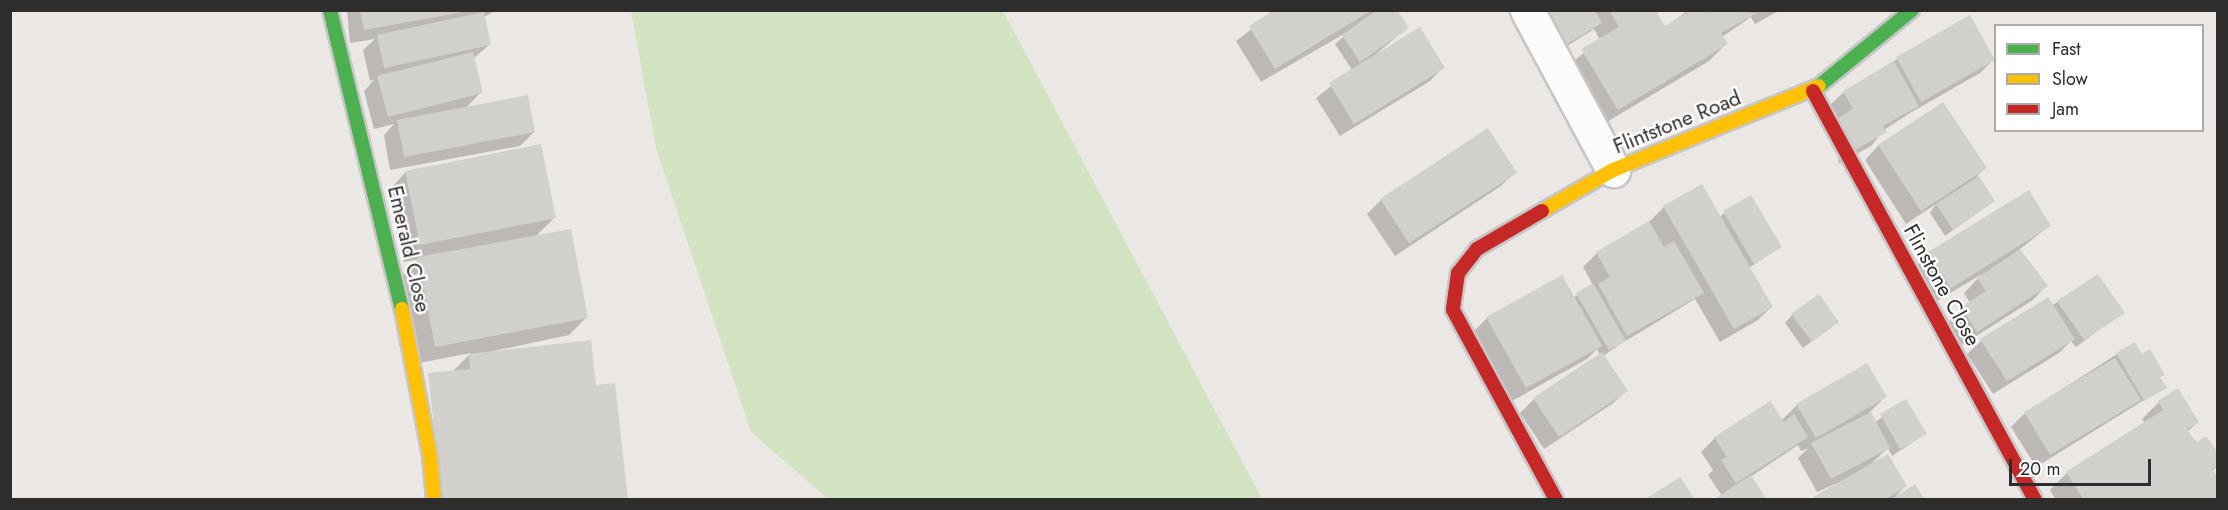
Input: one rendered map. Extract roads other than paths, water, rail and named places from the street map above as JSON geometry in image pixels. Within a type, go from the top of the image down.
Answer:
[{"type":"street","name":"Emerald Close","points":[[330,10],[405,324],[430,456],[434,500]]},
{"type":"street","points":[[1527,10],[1613,170]]},
{"type":"street","name":"Flintstone Road","points":[[1556,500],[1453,310],[1458,273],[1477,249],[1613,170],[1812,90],[1912,10]]},
{"type":"street","name":"Flinstone Close","points":[[1812,90],[2035,500]]}]
